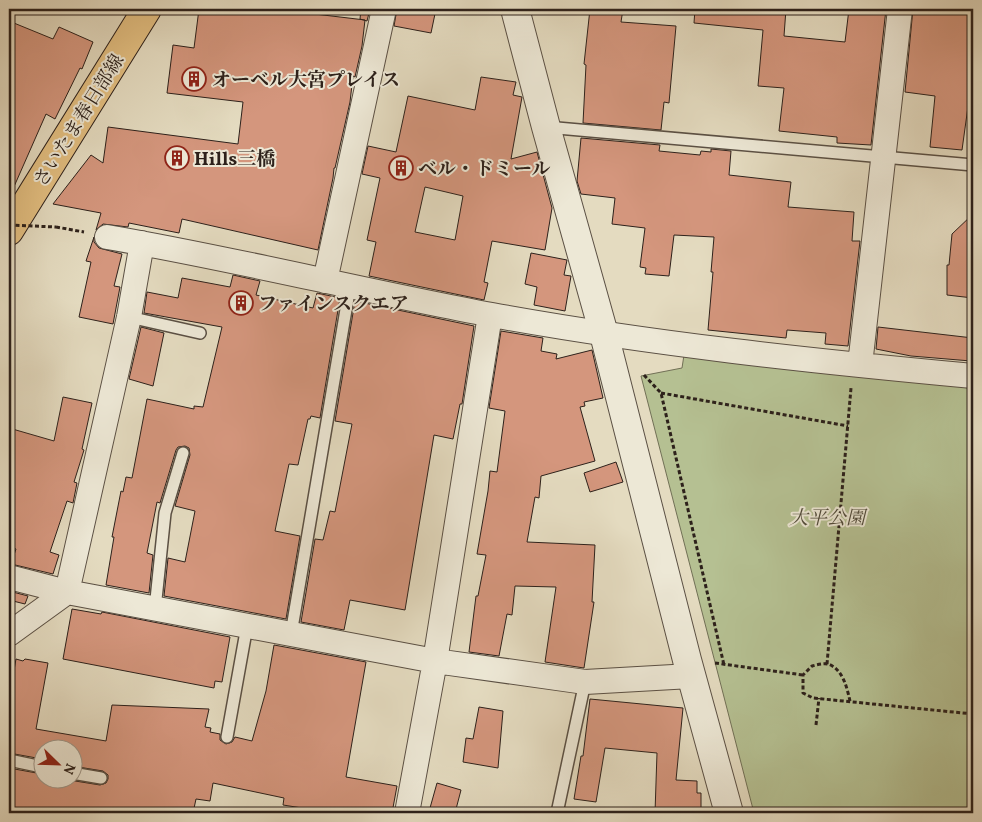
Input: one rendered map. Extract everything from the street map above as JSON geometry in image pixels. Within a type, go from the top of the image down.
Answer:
[{"type":"main road","name":"さいたま春日部線","points":[[10,227],[147,9]]},
{"type":"street","points":[[325,280],[384,9]]},
{"type":"street","points":[[515,9],[604,334],[689,668],[729,813]]},
{"type":"street","points":[[856,365],[900,9]]},
{"type":"street","points":[[106,237],[490,315],[604,334],[856,365],[973,376]]},
{"type":"street","points":[[9,634],[67,592],[129,317],[142,243]]},
{"type":"street","points":[[407,813],[435,660],[490,315]]},
{"type":"street","points":[[9,577],[67,592],[247,626],[435,660],[585,682],[689,668]]},
{"type":"lane","points":[[546,127],[973,166]]},
{"type":"lane","points":[[291,634],[350,286]]},
{"type":"lane","points":[[129,317],[200,333]]},
{"type":"lane","points":[[155,609],[165,513],[183,452]]},
{"type":"lane","points":[[227,737],[247,626]]},
{"type":"lane","points":[[557,813],[585,682]]},
{"type":"lane","points":[[9,760],[32,765]]},
{"type":"lane","points":[[82,774],[101,778]]},
{"type":"path","points":[[10,227],[56,226]]},
{"type":"path","points":[[826,664],[848,426],[856,365]]},
{"type":"path","points":[[724,665],[662,393],[848,426]]},
{"type":"path","points":[[850,701],[845,681],[836,668],[826,664],[812,666],[803,675],[802,692],[813,698],[973,714]]},
{"type":"path","points":[[689,668],[724,665],[803,675]]},
{"type":"path","points":[[816,725],[819,698]]},
{"type":"green space","name":"大平公園","points":[[684,355],[973,386],[973,813],[754,813],[641,376],[682,368]]},
{"type":"building","points":[[199,9],[273,9],[365,20],[362,46],[355,77],[353,76],[350,102],[334,168],[318,250],[182,219],[179,233],[129,223],[128,227],[103,224],[96,230],[101,213],[53,204],[91,155],[103,163],[108,127],[238,144],[243,102],[167,93],[173,45],[194,48]]},
{"type":"building","points":[[361,9],[370,9],[367,21],[360,19]]},
{"type":"building","points":[[397,9],[436,9],[431,33],[394,26]]},
{"type":"building","points":[[590,9],[623,9],[621,22],[676,26],[669,103],[664,102],[661,130],[583,123],[586,65],[584,64]]},
{"type":"building","points":[[695,9],[786,9],[784,36],[845,42],[849,9],[886,9],[871,145],[837,143],[837,137],[779,131],[784,88],[758,86],[763,30],[694,23]]},
{"type":"building","points":[[913,9],[973,9],[970,92],[962,150],[930,147],[935,96],[905,92]]},
{"type":"building","points":[[9,21],[53,39],[59,27],[93,42],[82,69],[80,68],[55,119],[46,114],[9,198]]},
{"type":"building","points":[[481,77],[516,82],[513,95],[522,97],[511,159],[537,152],[552,208],[545,250],[492,241],[484,282],[488,283],[484,300],[369,276],[376,242],[367,240],[380,178],[362,174],[368,146],[396,152],[408,96],[475,110]],"holes":[[[425,187],[463,196],[455,240],[415,232]]]},
{"type":"building","points":[[581,138],[660,145],[659,151],[700,155],[701,151],[711,152],[711,149],[731,151],[729,175],[791,182],[788,207],[854,212],[852,241],[860,241],[848,346],[825,344],[826,333],[787,330],[786,338],[708,330],[714,237],[674,235],[669,276],[645,274],[646,268],[640,267],[645,228],[612,224],[615,198],[581,194],[577,181]]},
{"type":"building","points":[[973,214],[973,298],[947,295],[947,265],[949,265],[952,234]]},
{"type":"building","points":[[94,237],[94,242],[99,248],[122,254],[114,286],[120,287],[113,324],[79,317],[91,262],[86,261]]},
{"type":"building","points":[[531,253],[567,260],[564,275],[571,276],[565,311],[534,305],[537,287],[525,284]]},
{"type":"building","points":[[233,275],[260,281],[256,295],[313,308],[317,293],[340,298],[320,418],[311,416],[308,419],[298,465],[289,464],[275,531],[300,536],[286,619],[164,596],[168,558],[185,562],[195,511],[175,506],[190,455],[189,448],[185,446],[178,447],[176,450],[160,503],[157,502],[147,553],[153,555],[149,593],[106,585],[114,537],[112,537],[121,491],[123,492],[126,477],[132,478],[147,399],[194,409],[194,406],[203,407],[222,327],[144,313],[147,292],[178,298],[182,278],[230,287]]},
{"type":"building","points":[[355,301],[474,326],[462,404],[460,404],[453,439],[434,435],[405,610],[350,600],[344,630],[301,622],[315,539],[323,540],[330,511],[335,512],[352,424],[335,421]]},
{"type":"building","points":[[141,327],[164,333],[153,386],[129,379]]},
{"type":"building","points":[[878,327],[973,338],[971,361],[911,356],[876,349]]},
{"type":"building","points":[[501,331],[543,338],[541,351],[557,354],[556,359],[592,350],[603,398],[584,402],[585,406],[580,407],[595,461],[541,476],[539,498],[535,497],[527,542],[595,545],[592,602],[594,602],[584,668],[545,662],[556,587],[515,586],[512,615],[507,614],[499,656],[469,652],[476,596],[478,596],[486,555],[477,554],[490,471],[497,472],[505,411],[489,408]]},
{"type":"building","points":[[63,397],[92,403],[82,449],[84,450],[74,482],[77,483],[73,503],[67,501],[50,552],[59,555],[53,574],[11,564],[16,549],[11,547],[14,536],[9,535],[9,428],[54,441]]},
{"type":"building","points":[[616,462],[623,482],[590,492],[584,473]]},
{"type":"building","points":[[9,591],[28,596],[25,604],[9,600]]},
{"type":"building","points":[[72,609],[101,614],[102,612],[230,637],[222,682],[215,681],[214,688],[63,659]]},
{"type":"building","points":[[274,645],[366,662],[346,777],[397,786],[392,813],[334,813],[283,805],[284,798],[213,783],[210,801],[196,799],[193,813],[9,813],[9,768],[32,772],[32,790],[82,790],[82,782],[100,785],[106,783],[108,779],[108,775],[103,771],[82,768],[82,740],[32,740],[32,757],[9,753],[9,699],[16,659],[48,663],[36,729],[106,741],[112,705],[209,709],[205,727],[211,728],[210,732],[220,734],[220,740],[226,744],[232,742],[235,737],[252,741],[266,691]]},
{"type":"building","points":[[590,699],[683,708],[676,780],[697,781],[697,793],[701,793],[701,813],[655,813],[657,753],[605,748],[596,802],[574,799],[581,756],[583,756]]},
{"type":"building","points":[[479,707],[503,711],[498,768],[463,762],[466,738],[473,739]]},
{"type":"building","points":[[437,783],[461,790],[455,813],[430,808]]},
{"type":"place","name":"オーベル大宮プレイス","points":[[194,79]]},
{"type":"place","name":"Hills三橋","points":[[177,158]]},
{"type":"place","name":"ベル・ドミール","points":[[401,168]]},
{"type":"place","name":"ファインスクエア","points":[[241,303]]}]
